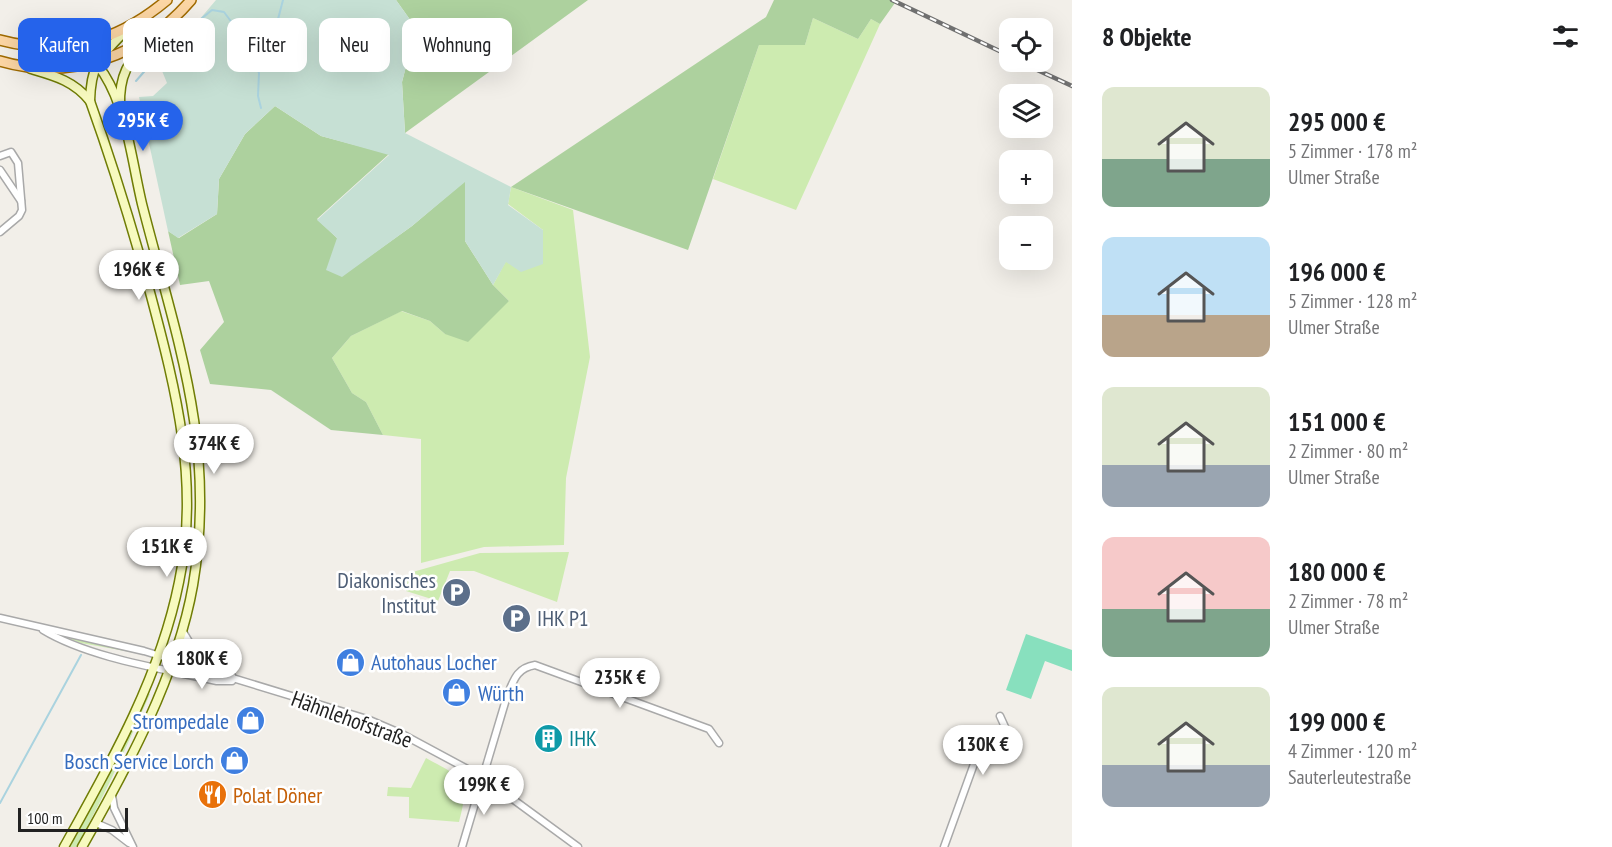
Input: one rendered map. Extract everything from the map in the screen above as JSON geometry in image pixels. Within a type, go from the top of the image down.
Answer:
[{"type":"main road","points":[[142,18],[167,0]]},
{"type":"main road","points":[[175,18],[191,0]]},
{"type":"main road","points":[[111,46],[123,33]]},
{"type":"main road","points":[[0,40],[18,44]]},
{"type":"main road","points":[[0,61],[18,66]]},
{"type":"main road","points":[[41,72],[67,80],[81,89],[90,101]]},
{"type":"main road","points":[[64,847],[99,786],[155,666],[180,582],[185,546],[187,465],[183,428],[167,354],[135,238],[90,101],[90,82],[93,72]]},
{"type":"main road","points":[[82,847],[112,795],[168,670],[182,630],[193,587],[198,547],[201,463],[197,425],[173,320],[121,115],[109,83],[101,72]]},
{"type":"main road","points":[[121,115],[120,87],[124,72]]},
{"type":"street","points":[[0,156],[11,152],[18,163],[22,202],[19,216],[0,232]]},
{"type":"street","points":[[0,170],[22,202]]},
{"type":"street","points":[[0,618],[40,628],[57,629],[159,656],[240,681]]},
{"type":"street","points":[[40,628],[56,638],[92,651],[217,681],[240,681]]},
{"type":"street","points":[[182,630],[197,655],[240,681]]},
{"type":"street","points":[[462,847],[507,696],[515,675],[523,667],[535,664],[709,729],[719,743]]},
{"type":"street","name":"Hähnlehofstraße","points":[[240,681],[367,719],[402,734],[484,778],[578,847]]},
{"type":"street","points":[[944,847],[984,740],[1005,727],[1000,716]]},
{"type":"street","points":[[112,795],[114,808],[133,846]]},
{"type":"street","points":[[96,823],[112,830],[133,846]]},
{"type":"green space","points":[[216,0],[396,0],[409,18],[402,18],[405,133],[511,187],[508,205],[543,230],[543,264],[521,272],[506,262],[493,285],[465,241],[465,182],[412,226],[342,277],[326,270],[337,238],[317,220],[389,155],[321,136],[275,106],[245,134],[219,179],[217,214],[178,238],[168,231],[139,97],[153,96],[167,83],[162,72],[215,72],[215,18],[201,18]]},
{"type":"green space","points":[[396,0],[588,0],[512,55],[512,18],[409,18]]},
{"type":"green space","points":[[774,0],[897,0],[880,24],[871,19],[858,39],[813,18],[805,45],[759,45],[688,250],[511,187],[766,17]]},
{"type":"green space","points":[[813,18],[858,39],[871,19],[880,24],[796,210],[713,179],[759,45],[805,45]]},
{"type":"green space","points":[[405,72],[489,72],[405,133],[402,82]]},
{"type":"green space","points":[[275,106],[321,136],[389,154],[317,219],[337,238],[342,276],[412,226],[465,181],[465,241],[493,285],[509,301],[468,342],[445,334],[430,321],[402,311],[351,336],[332,358],[352,393],[366,402],[383,435],[331,430],[271,390],[210,384],[200,350],[224,322],[209,281],[180,285],[168,231],[179,238],[217,214],[219,179],[245,134]]},
{"type":"green space","points":[[511,187],[573,210],[590,357],[566,478],[564,545],[484,547],[421,563],[421,439],[383,435],[366,402],[352,393],[332,358],[351,336],[401,311],[430,321],[445,334],[509,301],[493,285],[506,261],[543,230],[508,204]]},
{"type":"green space","points":[[569,552],[557,602],[474,571],[450,571],[438,601],[406,591],[409,573],[480,553]]},
{"type":"green space","points":[[57,633],[136,653],[81,643]]},
{"type":"green space","points":[[1026,634],[1072,650],[1072,671],[1045,661],[1031,699],[1006,690]]},
{"type":"green space","points":[[148,693],[150,694],[96,809],[76,847],[70,847],[105,784]]},
{"type":"green space","points":[[426,758],[448,770],[460,781],[464,796],[459,822],[409,818],[409,797],[387,796],[388,787],[411,788]]},
{"type":"waterway","points":[[136,81],[163,50],[212,10],[224,12],[245,40],[252,38],[261,23],[277,23],[283,0]]},
{"type":"waterway","points":[[259,72],[258,96],[261,108]]},
{"type":"waterway","points":[[0,803],[81,655]]},
{"type":"railway","points":[[892,0],[999,51]]},
{"type":"railway","points":[[1042,72],[1072,86]]},
{"type":"place","name":"Diakonisches Institut","points":[[457,593]]},
{"type":"place","name":"IHK P1","points":[[516,618]]},
{"type":"place","name":"Autohaus Locher","points":[[350,662]]},
{"type":"place","name":"Würth","points":[[457,693]]},
{"type":"place","name":"Strompedale","points":[[250,721]]},
{"type":"place","name":"IHK","points":[[548,738]]},
{"type":"place","name":"Bosch Service Lorch","points":[[235,761]]},
{"type":"place","name":"Polat Döner","points":[[212,795]]}]
